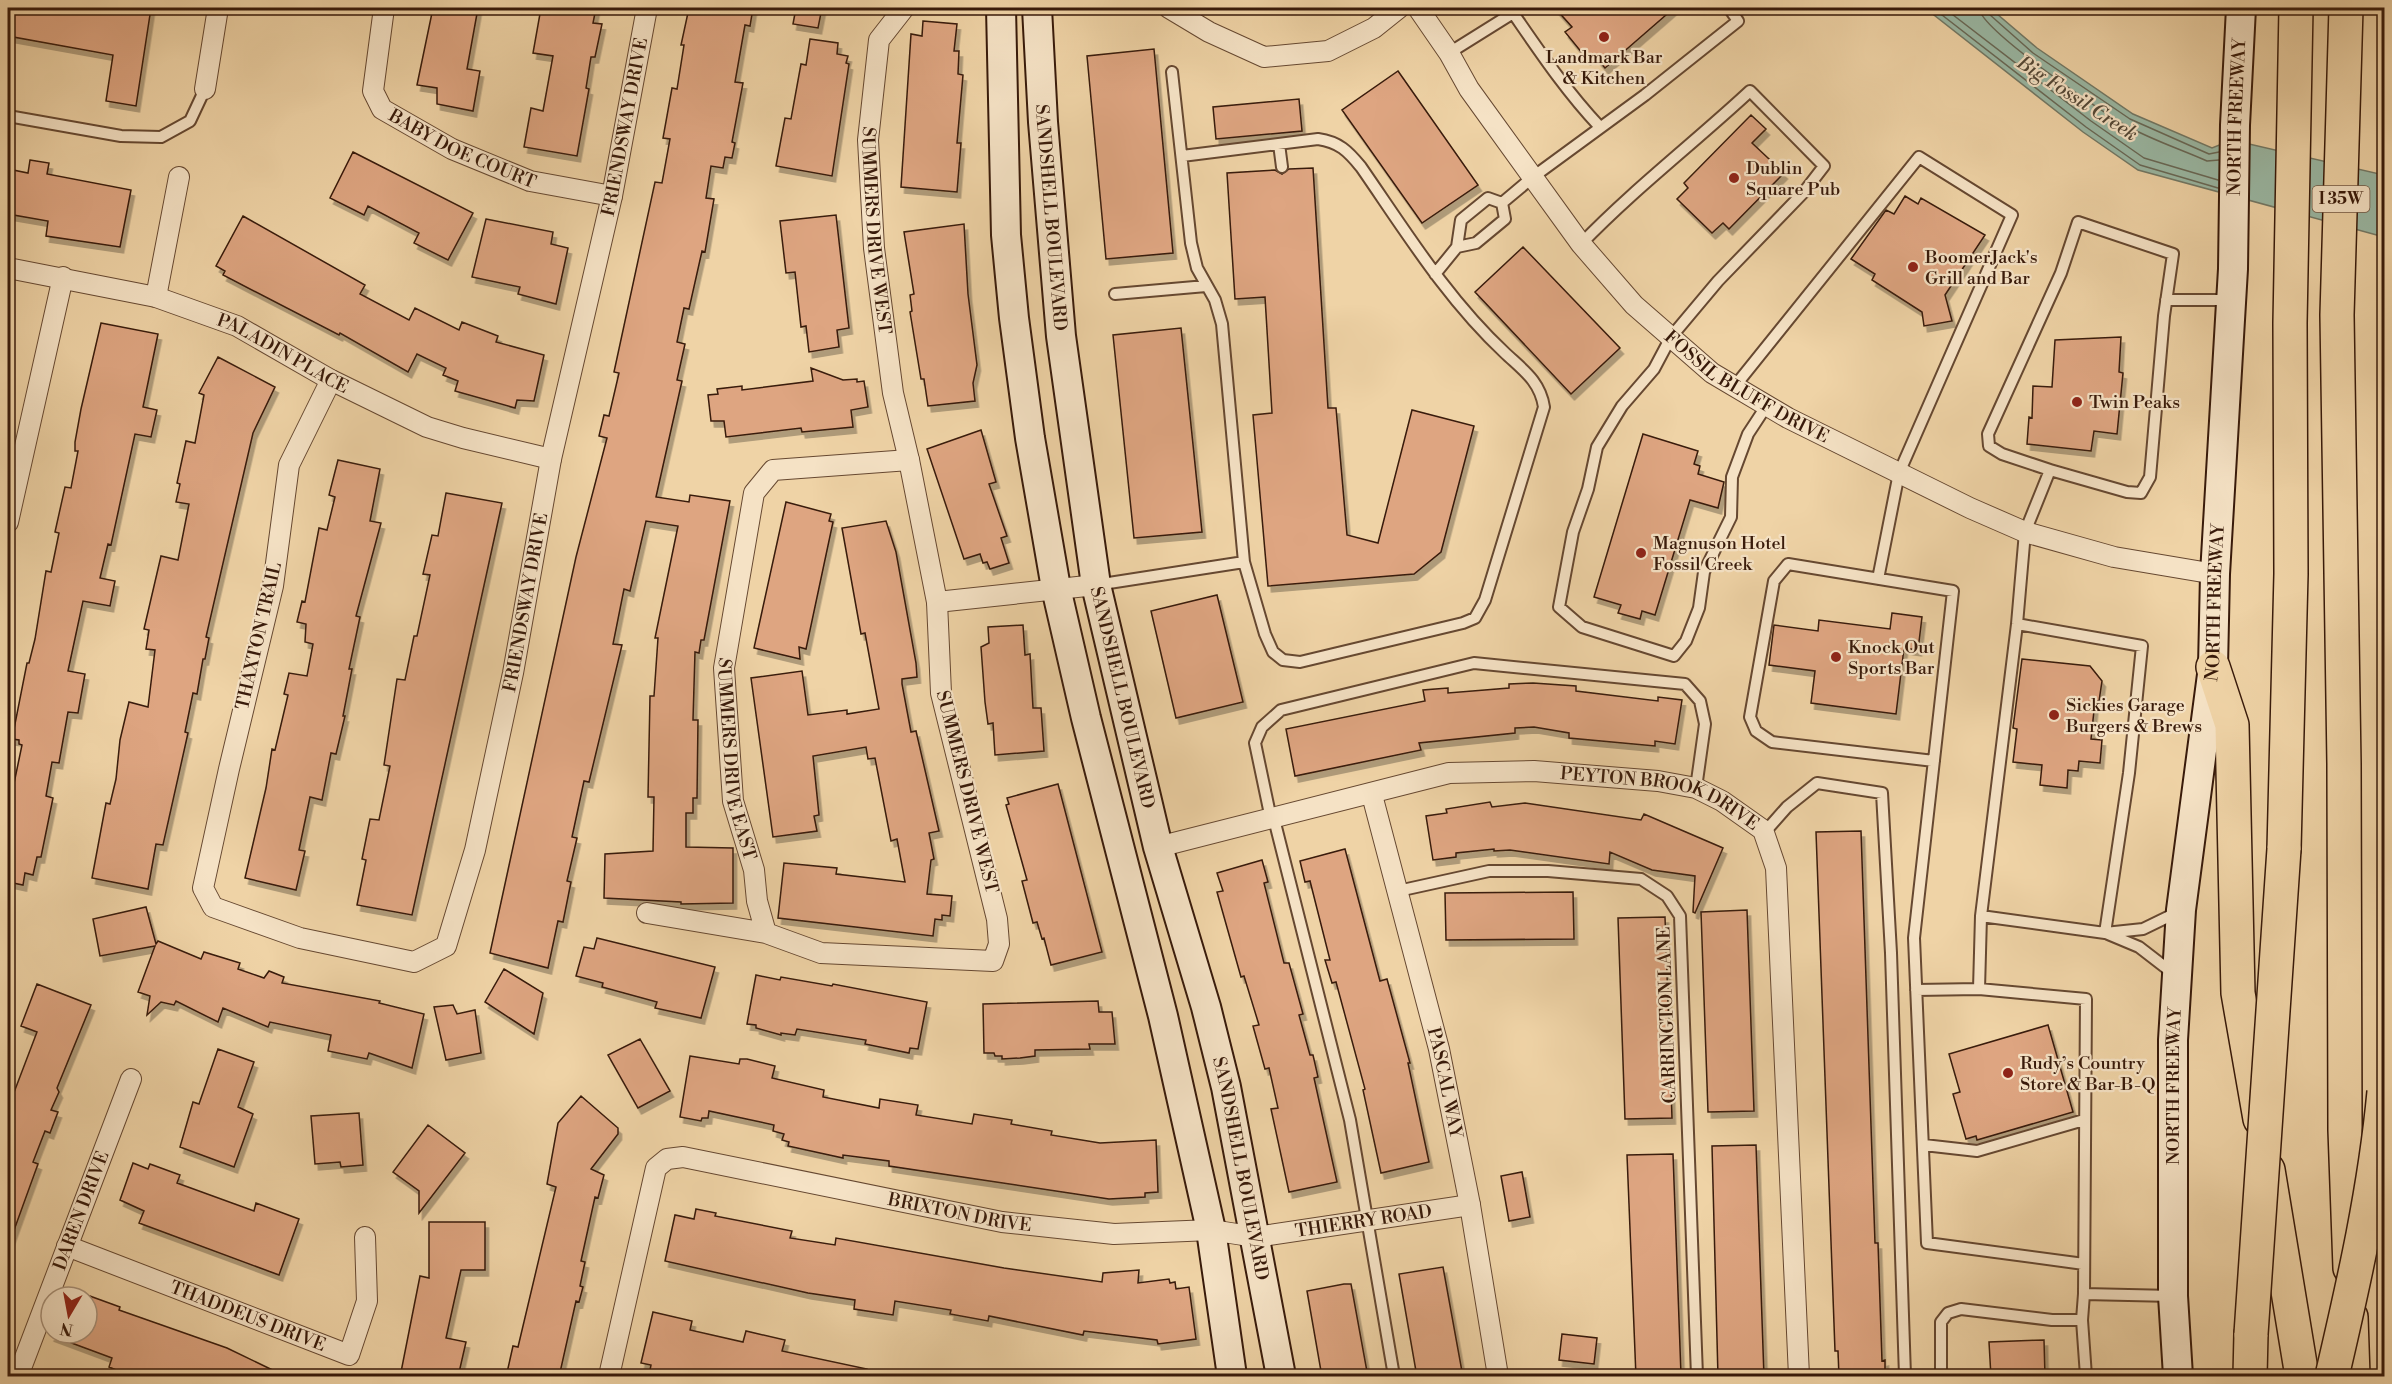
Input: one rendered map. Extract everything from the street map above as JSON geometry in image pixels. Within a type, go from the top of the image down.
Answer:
[{"type":"highway","points":[[2250,1377],[2284,849],[2291,574],[2290,323],[2296,8]]},
{"type":"highway","name":"I 35W","points":[[2346,8],[2337,315],[2344,764],[2345,1130],[2353,1377]]},
{"type":"highway","points":[[2213,667],[2232,725],[2238,993],[2302,1377]]},
{"type":"highway","points":[[2332,1377],[2364,1236],[2385,1092]]},
{"type":"street","points":[[205,89],[218,8]]},
{"type":"street","name":"BABY DOE COURT","points":[[384,8],[373,91],[382,109],[452,149],[530,181],[612,196]]},
{"type":"street","name":"FRIENDSWAY DRIVE","points":[[208,898],[213,907],[300,938],[414,962],[446,946],[478,839],[513,673],[551,459],[588,309],[612,196],[647,8]]},
{"type":"street","name":"SUMMERS DRIVE WEST","points":[[766,933],[821,954],[993,961],[999,944],[997,919],[941,693],[937,602],[909,460],[893,393],[874,248],[868,140],[879,40],[904,8]]},
{"type":"street","points":[[1000,8],[1003,178],[1014,318],[1030,438],[1056,588],[1086,718],[1163,1016],[1211,1230],[1232,1377]]},
{"type":"street","name":"SANDSHELL BOULEVARD","points":[[1037,8],[1043,122],[1061,336],[1096,585],[1158,848],[1206,1007],[1226,1087],[1281,1377]]},
{"type":"street","points":[[1169,8],[1209,32],[1264,57],[1328,51],[1374,28],[1399,8]]},
{"type":"street","name":"FOSSIL BLUFF DRIVE","points":[[1418,8],[1449,53],[1469,89],[1581,244],[1634,305],[1712,373],[1767,405],[1899,473],[2025,532],[2114,557],[2215,574]]},
{"type":"street","name":"NORTH FREEWAY","points":[[2178,1377],[2174,1296],[2173,1040],[2181,910],[2213,667],[2215,574],[2233,269],[2235,125],[2241,8]]},
{"type":"street","points":[[156,297],[179,177]]},
{"type":"street","name":"PALADIN PLACE","points":[[8,268],[156,297],[237,326],[331,380],[428,427],[463,438],[551,459]]},
{"type":"street","points":[[8,522],[63,277]]},
{"type":"street","name":"THAXTON TRAIL","points":[[208,898],[203,888],[273,586],[289,465],[331,380]]},
{"type":"street","name":"SUMMERS DRIVE EAST","points":[[766,933],[757,901],[754,870],[733,801],[724,668],[754,493],[773,470],[909,460]]},
{"type":"street","points":[[937,602],[1096,585]]},
{"type":"street","name":"PEYTON BROOK DRIVE","points":[[1158,848],[1372,795],[1449,773],[1524,771],[1658,781],[1696,788],[1722,801],[1764,833],[1776,868],[1799,1377]]},
{"type":"street","name":"PASCAL WAY","points":[[1372,795],[1439,1049],[1470,1205],[1498,1377]]},
{"type":"street","points":[[646,913],[766,933]]},
{"type":"street","name":"DAREN DRIVE","points":[[18,1377],[131,1079]]},
{"type":"street","name":"BRIXTON DRIVE","points":[[609,1377],[656,1168],[667,1159],[683,1157],[1002,1222],[1114,1234],[1211,1230],[1256,1237]]},
{"type":"street","name":"THIERRY ROAD","points":[[1256,1237],[1470,1205]]},
{"type":"street","name":"THADDEUS DRIVE","points":[[67,1246],[349,1354],[367,1301],[365,1237]]},
{"type":"lane","points":[[1502,203],[1599,126],[1645,95],[1738,21],[1729,8]]},
{"type":"lane","points":[[1449,53],[1516,10],[1574,99],[1599,126]]},
{"type":"lane","points":[[1172,72],[1191,243],[1197,268],[1215,300],[1222,324],[1244,562],[1265,634],[1273,652],[1283,660],[1300,662],[1463,623],[1475,618],[1485,600],[1544,407],[1542,393],[1532,378],[1466,315],[1346,149],[1334,141],[1318,139],[1182,156]]},
{"type":"lane","points":[[8,116],[121,136],[161,137],[190,122],[205,89]]},
{"type":"lane","points":[[1581,244],[1669,160],[1713,126],[1750,91],[1824,166],[1804,192],[1718,281],[1671,337],[1654,369],[1622,406],[1597,447],[1588,489],[1573,532],[1560,607],[1582,627],[1674,656],[1686,641],[1699,608],[1704,572],[1731,517],[1732,477],[1748,435],[1767,405]]},
{"type":"lane","points":[[1279,144],[1282,167]]},
{"type":"lane","points":[[1735,386],[1919,157],[2012,215],[1899,473],[1878,579]]},
{"type":"lane","points":[[1435,274],[1457,247],[1461,220],[1488,198],[1502,203]]},
{"type":"lane","points":[[1457,247],[1476,243],[1504,219],[1502,203]]},
{"type":"lane","points":[[2078,222],[2173,254],[2166,300],[2150,477],[2141,493],[2127,492],[2050,470],[2002,454],[1989,446],[1988,434],[2061,273],[2078,222]]},
{"type":"lane","points":[[1114,294],[1206,286]]},
{"type":"lane","points":[[2166,300],[2231,300]]},
{"type":"lane","points":[[1978,989],[1981,916],[2025,532],[2050,470]]},
{"type":"lane","points":[[1096,585],[1244,562]]},
{"type":"lane","points":[[1934,761],[1772,742],[1756,731],[1750,717],[1774,581],[1788,564],[1953,591],[1934,761],[1914,938],[1927,1243],[2085,1264]]},
{"type":"lane","points":[[2016,624],[2142,646],[2129,772],[2105,933]]},
{"type":"lane","points":[[1395,1377],[1350,1120],[1272,819],[1255,743],[1262,727],[1281,710],[1474,663],[1685,684],[1700,701],[1705,724],[1696,788]]},
{"type":"lane","points":[[1764,833],[1787,807],[1817,783],[1882,793],[1891,952],[1905,1377]]},
{"type":"lane","name":"CARRINGTON LANE","points":[[1398,891],[1489,871],[1548,871],[1641,879],[1667,896],[1680,916],[1697,1377]]},
{"type":"lane","points":[[1981,916],[2105,933],[2143,929],[2181,910]]},
{"type":"lane","points":[[2105,933],[2139,947],[2177,976]]},
{"type":"lane","points":[[1917,990],[1978,989],[2086,999],[2085,1264],[2082,1320],[2086,1377]]},
{"type":"lane","points":[[1924,1145],[1977,1151],[2084,1120]]},
{"type":"lane","points":[[2084,1294],[2174,1296]]},
{"type":"lane","points":[[1941,1377],[1941,1322],[1948,1312],[1961,1309],[2052,1320],[2082,1320]]},
{"type":"water","name":"Big Fossil Creek","points":[[1925,8],[1990,8],[2037,48],[2133,114],[2212,148],[2232,140],[2384,175],[2384,237],[2138,170],[2083,132]]},
{"type":"building","points":[[8,8],[151,8],[136,106],[106,101],[113,55],[8,36]]},
{"type":"building","points":[[433,8],[478,8],[467,69],[480,71],[473,111],[437,104],[437,88],[417,85]]},
{"type":"building","points":[[541,8],[596,8],[593,23],[602,24],[595,57],[591,57],[586,88],[589,89],[577,156],[524,147],[531,108],[543,111],[553,56],[533,53]]},
{"type":"building","points":[[689,8],[753,8],[750,26],[745,25],[735,82],[743,83],[732,142],[735,143],[732,158],[725,157],[723,168],[711,166],[706,198],[714,199],[705,252],[702,251],[689,309],[684,308],[677,342],[685,344],[677,380],[682,381],[656,497],[689,502],[690,495],[730,501],[704,640],[701,640],[699,653],[695,652],[693,720],[698,720],[697,798],[693,798],[693,813],[686,813],[686,847],[733,848],[733,903],[681,904],[681,902],[604,898],[605,854],[653,851],[654,797],[648,797],[650,696],[654,696],[658,638],[655,638],[678,526],[646,521],[630,591],[624,589],[613,644],[622,645],[589,782],[584,781],[572,837],[577,838],[567,881],[571,882],[563,922],[558,921],[548,968],[490,953],[576,557],[607,438],[599,436],[604,415],[609,416],[619,373],[614,372],[655,182],[662,183],[670,139],[663,138],[672,88],[677,89],[684,45],[681,45]]},
{"type":"building","points":[[796,8],[822,8],[818,28],[793,24]]},
{"type":"building","name":"Landmark Bar & Kitchen","points":[[1555,8],[1674,8],[1605,68],[1593,54],[1587,59],[1565,32],[1572,27]]},
{"type":"building","points":[[923,21],[957,24],[954,51],[959,51],[958,74],[963,75],[957,143],[961,143],[957,192],[901,187],[911,34],[922,36]]},
{"type":"building","points":[[810,39],[838,43],[837,54],[848,56],[846,63],[849,64],[832,176],[776,166],[785,118],[791,119],[801,64],[806,65]]},
{"type":"building","points":[[1154,49],[1173,253],[1106,259],[1087,56]]},
{"type":"building","points":[[1398,71],[1478,185],[1422,223],[1342,110]]},
{"type":"building","points":[[1299,99],[1302,131],[1216,139],[1213,107]]},
{"type":"building","name":"Dublin Square Pub","points":[[1751,115],[1766,129],[1752,143],[1784,173],[1729,229],[1723,223],[1712,233],[1677,199],[1688,188],[1684,183]]},
{"type":"building","points":[[353,152],[473,213],[448,260],[414,243],[419,233],[368,206],[364,215],[330,198]]},
{"type":"building","points":[[30,160],[49,163],[47,174],[131,190],[120,247],[46,236],[48,221],[8,214],[8,169],[28,173]]},
{"type":"building","points":[[1313,168],[1328,408],[1336,408],[1347,535],[1378,543],[1412,410],[1474,426],[1441,552],[1414,574],[1268,586],[1253,415],[1272,413],[1265,297],[1235,299],[1227,173],[1275,170],[1282,174],[1289,169]]},
{"type":"building","name":"BoomerJack's Grill and Bar","points":[[1905,196],[1918,204],[1921,198],[1985,235],[1945,295],[1952,321],[1924,326],[1922,312],[1872,280],[1875,274],[1851,259],[1886,210],[1894,214]]},
{"type":"building","points":[[836,215],[849,328],[837,330],[839,347],[809,352],[806,326],[801,327],[795,272],[786,273],[780,221]]},
{"type":"building","points":[[243,216],[365,285],[360,294],[409,320],[415,308],[459,330],[462,322],[498,336],[496,342],[544,355],[534,401],[517,400],[515,408],[455,391],[458,381],[443,375],[446,368],[417,354],[408,372],[340,333],[339,335],[223,275],[225,271],[216,266]]},
{"type":"building","points":[[486,219],[553,232],[551,244],[568,248],[556,304],[518,294],[520,287],[472,277]]},
{"type":"building","points":[[964,224],[968,294],[977,365],[973,383],[975,401],[928,406],[910,312],[912,311],[910,295],[914,294],[904,232]]},
{"type":"building","points":[[1523,247],[1620,348],[1571,394],[1475,292]]},
{"type":"building","points":[[101,323],[158,334],[143,407],[157,410],[151,437],[135,434],[111,545],[108,544],[100,578],[115,581],[110,606],[83,601],[68,671],[85,674],[78,713],[68,712],[59,763],[52,762],[46,796],[53,798],[41,857],[37,857],[33,875],[25,873],[23,885],[8,882],[8,792],[12,793],[22,745],[19,744],[19,740],[12,739],[27,663],[29,663],[35,639],[46,571],[51,572],[59,533],[55,532],[65,487],[71,488],[78,451],[75,451],[75,442],[81,409]]},
{"type":"building","points":[[1181,328],[1202,532],[1134,538],[1113,335]]},
{"type":"building","name":"Twin Peaks","points":[[2121,337],[2119,372],[2123,373],[2117,434],[2094,431],[2091,451],[2027,444],[2029,417],[2032,418],[2033,386],[2052,387],[2055,340]]},
{"type":"building","points":[[218,357],[275,387],[253,433],[206,637],[209,638],[197,694],[193,693],[185,732],[188,733],[163,845],[156,844],[148,889],[92,878],[106,803],[110,804],[116,779],[120,740],[129,702],[148,707],[155,650],[146,649],[149,630],[144,629],[161,556],[178,560],[189,504],[176,502],[180,484],[177,483],[186,441],[195,443],[204,395],[199,393]]},
{"type":"building","points":[[811,368],[843,380],[864,381],[868,407],[851,410],[853,427],[802,432],[801,428],[726,437],[724,421],[711,421],[708,395],[718,394],[717,389],[742,386],[742,390],[813,381]]},
{"type":"building","points":[[981,430],[996,482],[989,484],[1007,536],[1001,538],[1009,563],[990,569],[987,562],[983,563],[980,554],[964,559],[927,449]]},
{"type":"building","name":"Magnuson Hotel Fossil Creek","points":[[1643,434],[1698,451],[1694,464],[1700,466],[1698,474],[1724,482],[1718,508],[1690,500],[1655,615],[1642,611],[1640,619],[1618,613],[1621,605],[1594,597]]},
{"type":"building","points":[[338,460],[380,469],[370,521],[381,523],[356,616],[360,617],[349,669],[352,669],[343,716],[345,716],[336,754],[331,753],[322,800],[310,797],[299,850],[305,851],[296,890],[245,878],[266,788],[272,749],[275,750],[288,695],[284,694],[289,673],[307,676],[313,644],[305,642],[306,624],[297,622],[302,601],[305,602],[319,528],[327,530],[335,497],[329,495]]},
{"type":"building","points":[[446,493],[502,503],[412,915],[357,905],[366,860],[362,859],[370,819],[379,820],[390,766],[384,765],[397,679],[405,680],[414,636],[417,636],[430,575],[423,574],[432,535],[438,536]]},
{"type":"building","points":[[786,502],[831,514],[829,521],[833,522],[806,649],[799,647],[800,659],[754,648]]},
{"type":"building","points":[[886,521],[896,552],[916,663],[917,677],[902,679],[902,684],[911,732],[916,731],[939,831],[929,833],[934,859],[931,860],[927,894],[952,896],[950,916],[942,915],[942,920],[935,919],[933,936],[778,918],[784,863],[837,868],[836,874],[905,882],[897,839],[891,841],[875,758],[868,759],[866,747],[813,756],[819,815],[814,816],[817,831],[773,837],[751,678],[802,671],[808,715],[847,710],[847,714],[879,709],[865,633],[861,634],[842,528]]},
{"type":"building","points":[[1217,595],[1243,702],[1176,718],[1151,611]]},
{"type":"building","name":"Knock Out Sports Bar","points":[[1892,613],[1922,617],[1918,650],[1904,648],[1896,714],[1811,703],[1815,671],[1769,665],[1774,625],[1818,631],[1819,620],[1890,629]]},
{"type":"building","points":[[1023,625],[1025,655],[1030,654],[1033,708],[1041,708],[1044,751],[995,755],[993,723],[988,724],[985,702],[981,647],[989,643],[988,627]]},
{"type":"building","name":"Sickies Garage Burgers & Brews","points":[[2022,659],[2090,666],[2102,681],[2099,701],[2095,701],[2091,739],[2102,740],[2100,763],[2079,761],[2078,771],[2068,770],[2067,788],[2040,785],[2042,765],[2013,762],[2017,729],[2013,728]]},
{"type":"building","points":[[1509,684],[1576,686],[1576,691],[1658,701],[1658,697],[1682,700],[1675,744],[1655,741],[1655,746],[1569,738],[1569,733],[1534,727],[1515,728],[1515,733],[1419,743],[1421,750],[1295,776],[1286,729],[1425,701],[1423,690],[1448,688],[1448,693],[1509,688]]},
{"type":"building","points":[[1058,784],[1102,952],[1051,965],[1044,938],[1042,939],[1037,922],[1033,923],[1022,881],[1027,880],[1006,805],[1009,804],[1007,798]]},
{"type":"building","points":[[1490,802],[1492,807],[1525,803],[1641,820],[1644,814],[1723,848],[1695,913],[1693,912],[1695,876],[1652,870],[1610,852],[1609,864],[1510,850],[1494,851],[1494,849],[1456,853],[1456,857],[1433,860],[1426,816],[1447,813],[1446,809]]},
{"type":"building","points":[[1861,831],[1875,1243],[1878,1243],[1882,1361],[1885,1360],[1885,1377],[1839,1377],[1838,1351],[1835,1351],[1816,832]]},
{"type":"building","points":[[1345,849],[1380,981],[1387,979],[1410,1063],[1408,1063],[1429,1162],[1381,1173],[1363,1090],[1365,1089],[1336,982],[1332,983],[1325,960],[1330,960],[1310,881],[1305,882],[1300,861]]},
{"type":"building","points":[[1262,860],[1268,882],[1264,883],[1284,963],[1289,963],[1303,1014],[1299,1015],[1310,1055],[1313,1055],[1318,1077],[1314,1078],[1337,1182],[1289,1192],[1271,1109],[1278,1108],[1269,1068],[1265,1069],[1253,1026],[1259,1025],[1244,976],[1241,977],[1217,892],[1223,891],[1217,873]]},
{"type":"building","points":[[1573,892],[1574,939],[1446,940],[1445,893]]},
{"type":"building","points":[[146,907],[156,944],[158,941],[201,959],[204,952],[240,963],[238,969],[264,978],[269,971],[284,977],[282,983],[380,1001],[379,1003],[424,1014],[412,1068],[369,1053],[367,1059],[328,1051],[331,1035],[270,1022],[268,1027],[223,1008],[218,1022],[176,1001],[174,1005],[161,1002],[147,1015],[150,996],[138,992],[155,946],[100,956],[93,919]]},
{"type":"building","points":[[1747,910],[1754,1111],[1708,1112],[1701,912]]},
{"type":"building","points":[[1665,917],[1672,1118],[1625,1119],[1618,918]]},
{"type":"building","points":[[597,938],[715,967],[701,1018],[655,1008],[657,1002],[602,987],[603,983],[576,976],[584,947],[594,949]]},
{"type":"building","points":[[504,969],[543,993],[534,1034],[485,1002]]},
{"type":"building","points":[[756,975],[780,980],[781,977],[832,986],[833,984],[927,1002],[918,1049],[910,1048],[909,1053],[865,1044],[866,1040],[797,1029],[795,1035],[781,1033],[781,1035],[756,1028],[756,1025],[747,1024]]},
{"type":"building","points":[[37,984],[91,1005],[57,1088],[59,1092],[51,1110],[58,1112],[50,1133],[45,1131],[33,1162],[38,1164],[9,1244],[8,1093],[13,1095],[37,1032],[21,1026]]},
{"type":"building","points":[[1098,1001],[1099,1012],[1112,1012],[1115,1044],[1089,1044],[1090,1049],[1035,1050],[1035,1056],[1020,1058],[1002,1059],[1002,1056],[995,1056],[994,1053],[984,1053],[983,1004]]},
{"type":"building","points":[[453,1005],[457,1014],[475,1010],[481,1053],[446,1060],[434,1007]]},
{"type":"building","name":"Rudy’s Country Store & Bar-B-Q","points":[[2048,1025],[2073,1112],[1977,1140],[1976,1136],[1966,1139],[1953,1094],[1960,1092],[1949,1054]]},
{"type":"building","points":[[640,1039],[670,1091],[638,1108],[608,1055]]},
{"type":"building","points":[[218,1049],[254,1062],[238,1107],[253,1114],[234,1167],[180,1147],[193,1102],[199,1104]]},
{"type":"building","points":[[690,1056],[739,1064],[740,1059],[747,1059],[775,1066],[772,1078],[824,1090],[823,1097],[879,1108],[880,1099],[918,1105],[916,1115],[972,1124],[974,1114],[1012,1120],[1011,1124],[1052,1131],[1051,1135],[1100,1143],[1156,1140],[1158,1192],[1145,1193],[1145,1197],[1109,1199],[889,1166],[889,1161],[843,1155],[843,1158],[788,1146],[789,1142],[782,1140],[784,1134],[773,1131],[774,1125],[709,1111],[708,1118],[702,1118],[701,1121],[680,1117]]},
{"type":"building","points":[[581,1096],[618,1128],[618,1134],[591,1169],[604,1175],[598,1198],[595,1197],[581,1261],[585,1262],[580,1286],[583,1287],[579,1302],[576,1301],[559,1377],[506,1377],[513,1346],[518,1347],[556,1187],[547,1184],[558,1123]]},
{"type":"building","points":[[359,1113],[363,1165],[341,1167],[340,1162],[315,1164],[311,1116]]},
{"type":"building","points":[[428,1125],[465,1153],[419,1213],[419,1191],[393,1172]]},
{"type":"building","points":[[1756,1145],[1764,1377],[1718,1377],[1712,1146]]},
{"type":"building","points":[[1673,1154],[1681,1375],[1636,1377],[1627,1155]]},
{"type":"building","points":[[133,1163],[148,1169],[150,1164],[180,1175],[177,1183],[254,1211],[256,1203],[299,1219],[279,1275],[139,1223],[144,1211],[120,1200]]},
{"type":"building","points":[[1522,1172],[1530,1217],[1509,1221],[1501,1176]]},
{"type":"building","points":[[696,1209],[716,1213],[715,1216],[792,1231],[790,1238],[835,1245],[836,1238],[1004,1268],[1102,1282],[1103,1273],[1139,1270],[1138,1283],[1169,1279],[1170,1283],[1175,1282],[1176,1289],[1189,1287],[1196,1339],[1158,1344],[1157,1340],[1084,1331],[1083,1335],[989,1316],[988,1321],[950,1314],[951,1310],[895,1301],[893,1315],[854,1309],[855,1300],[808,1293],[665,1261],[675,1215],[694,1219]]},
{"type":"building","points":[[429,1222],[485,1222],[485,1270],[461,1270],[446,1338],[466,1342],[458,1377],[400,1377],[420,1276],[429,1278]]},
{"type":"building","points":[[1443,1267],[1463,1377],[1417,1377],[1399,1274]]},
{"type":"building","points":[[1351,1284],[1368,1377],[1322,1377],[1307,1291]]},
{"type":"building","points":[[99,1299],[120,1307],[119,1310],[227,1348],[287,1377],[133,1377],[109,1367],[112,1358],[77,1345],[99,1345]]},
{"type":"building","points":[[653,1312],[692,1321],[690,1330],[743,1342],[746,1331],[785,1340],[782,1351],[867,1369],[866,1377],[658,1377],[659,1372],[650,1370],[651,1365],[641,1363]]},
{"type":"building","points":[[1562,1334],[1597,1338],[1594,1364],[1559,1360]]},
{"type":"building","points":[[2044,1340],[2045,1377],[1991,1377],[1989,1342]]},
{"type":"place","name":"Landmark Bar & Kitchen","points":[[1604,37]]},
{"type":"place","name":"Dublin Square Pub","points":[[1734,178]]},
{"type":"place","name":"BoomerJack's Grill and Bar","points":[[1913,267]]},
{"type":"place","name":"Twin Peaks","points":[[2077,402]]},
{"type":"place","name":"Magnuson Hotel Fossil Creek","points":[[1641,553]]},
{"type":"place","name":"Knock Out Sports Bar","points":[[1836,657]]},
{"type":"place","name":"Sickies Garage Burgers & Brews","points":[[2054,715]]},
{"type":"place","name":"Rudy’s Country Store & Bar-B-Q","points":[[2008,1073]]}]
